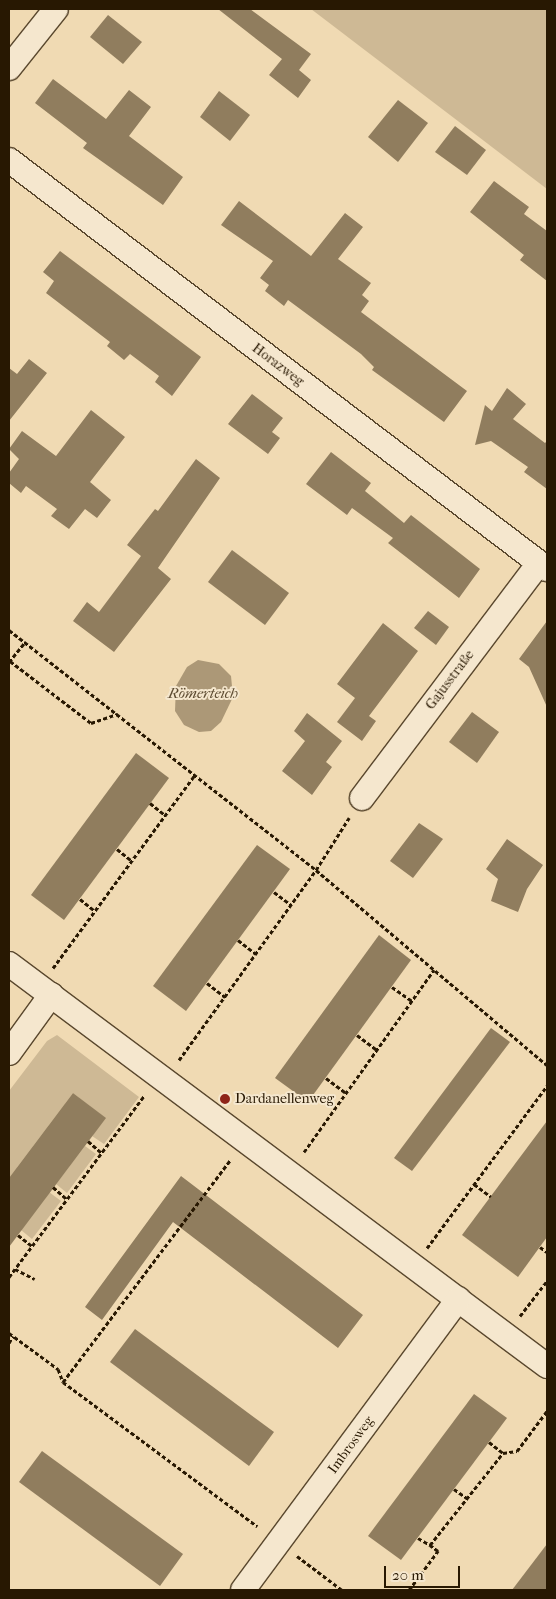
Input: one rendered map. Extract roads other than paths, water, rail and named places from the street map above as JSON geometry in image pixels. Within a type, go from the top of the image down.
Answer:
[{"type":"street","points":[[9,68],[56,9]]},
{"type":"street","name":"Horazweg","points":[[9,160],[543,566]]},
{"type":"street","name":"Gajusstraße","points":[[362,798],[543,566]]},
{"type":"street","points":[[9,964],[46,991],[156,1086],[414,1266],[547,1366]]},
{"type":"street","points":[[9,1053],[46,991]]},
{"type":"street","name":"Imbrosweg","points":[[244,1590],[458,1299]]},
{"type":"water","name":"Römerteich","points":[[198,660],[219,664],[231,676],[233,697],[221,722],[211,731],[199,732],[184,725],[175,711],[176,686],[187,667]]},
{"type":"place","name":"Dardanellenweg","points":[[225,1099]]}]
